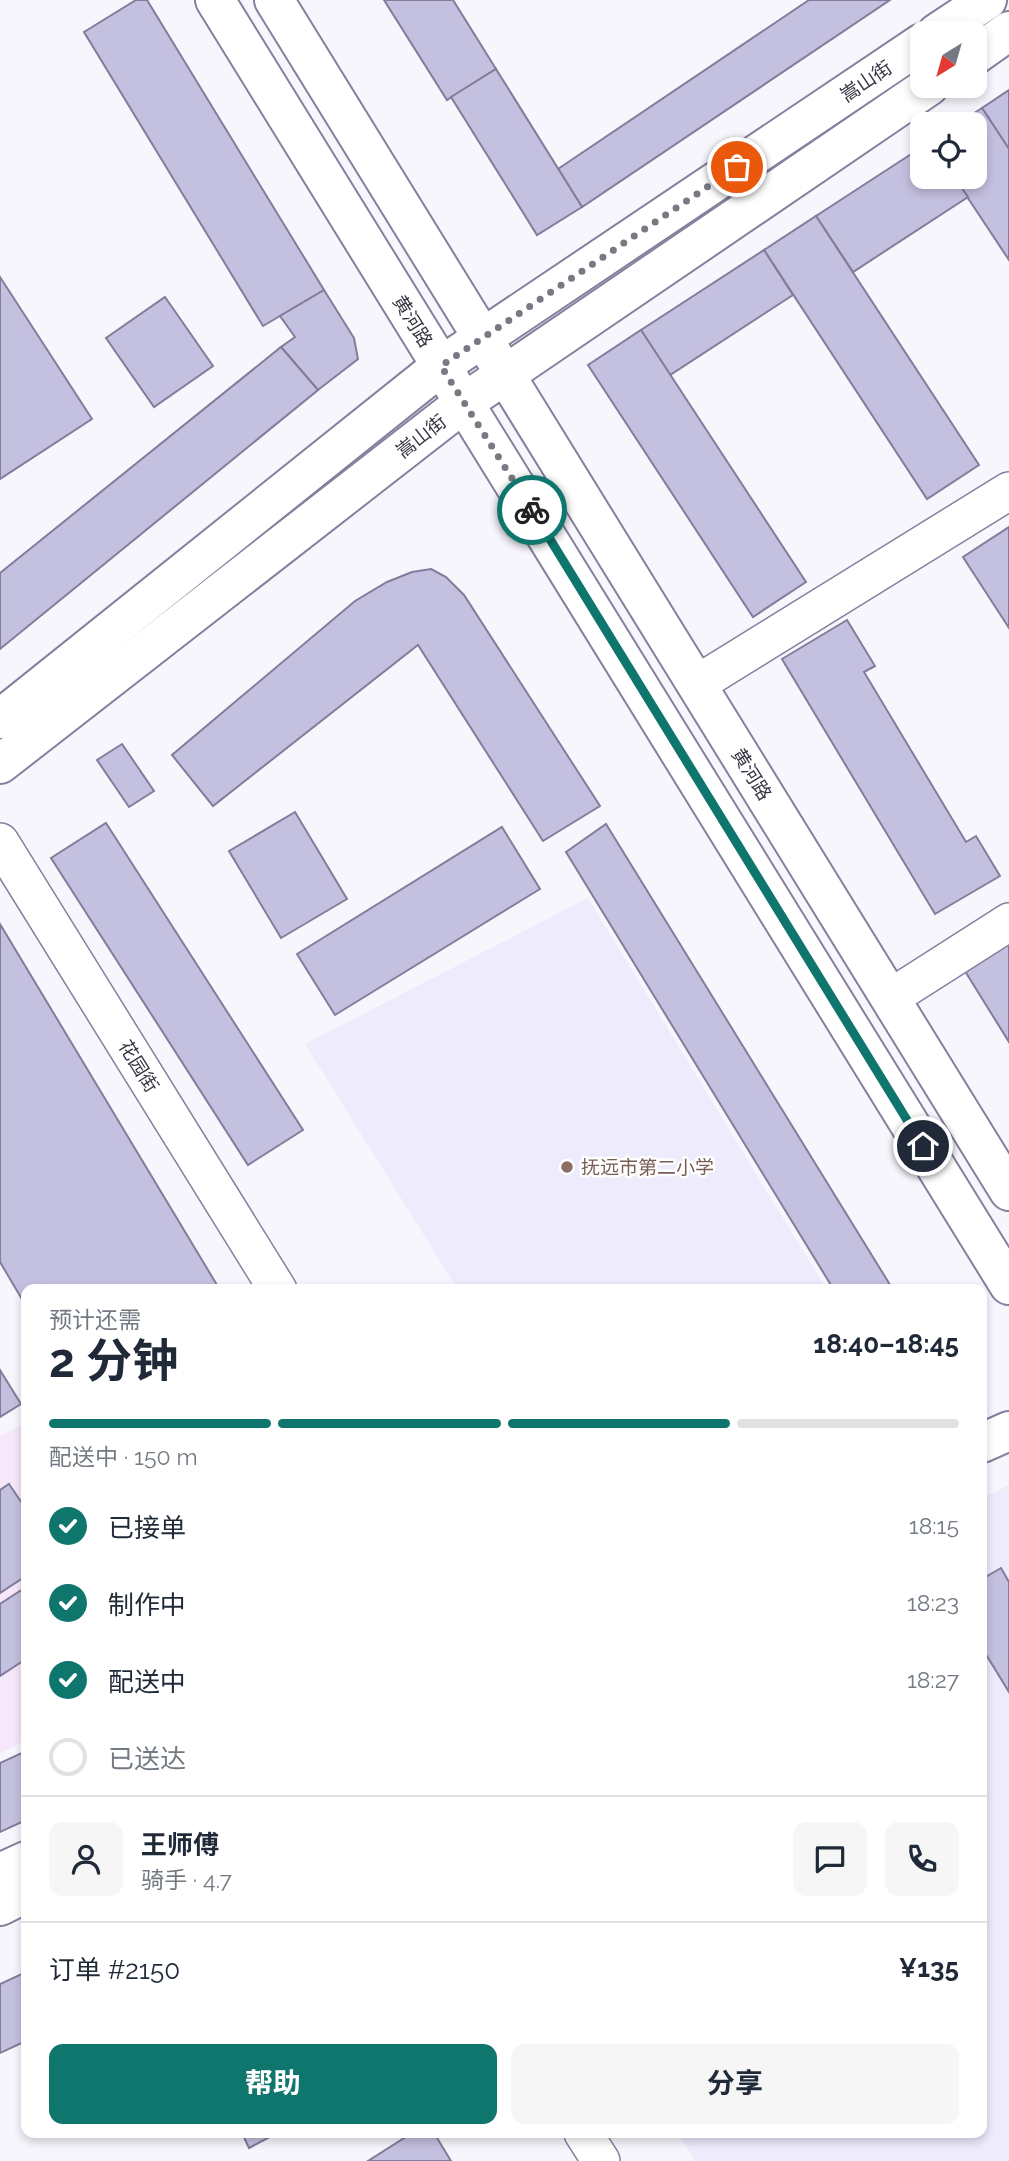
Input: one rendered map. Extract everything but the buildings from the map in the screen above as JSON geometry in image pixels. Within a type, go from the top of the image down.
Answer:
[{"type":"main road","name":"黄河路","points":[[215,0],[1009,1285]]},
{"type":"main road","name":"黄河路","points":[[274,0],[1009,1191]]},
{"type":"main road","points":[[955,21],[987,0]]},
{"type":"main road","points":[[987,47],[1009,31]]},
{"type":"main road","name":"嵩山街","points":[[0,719],[441,366],[910,51]]},
{"type":"main road","name":"嵩山街","points":[[0,764],[465,402],[911,98]]},
{"type":"main road","points":[[987,1441],[1009,1431]]},
{"type":"main road","points":[[0,1873],[21,1863]]},
{"type":"main road","points":[[0,1906],[21,1896]]},
{"type":"street","points":[[697,684],[1009,491]]},
{"type":"street","name":"花园街","points":[[0,842],[274,1284]]},
{"type":"street","points":[[890,998],[1009,922]]},
{"type":"street","points":[[586,2138],[601,2161]]},
{"type":"shaded area","name":"抚远市第二小学","points":[[588,898],[823,1284],[454,1284],[305,1044]]},
{"type":"shaded area","points":[[21,1426],[21,1743],[0,1753],[0,1436]]},
{"type":"shaded area","points":[[1009,1485],[1009,2161],[695,2161],[681,2138],[987,2138],[987,1496]]},
{"type":"way so far","points":[[532,510],[441,366],[737,167]]},
{"type":"place","name":"抚远市第二小学","points":[[567,1167]]},
{"type":"route","points":[[532,510],[923,1146]]}]
